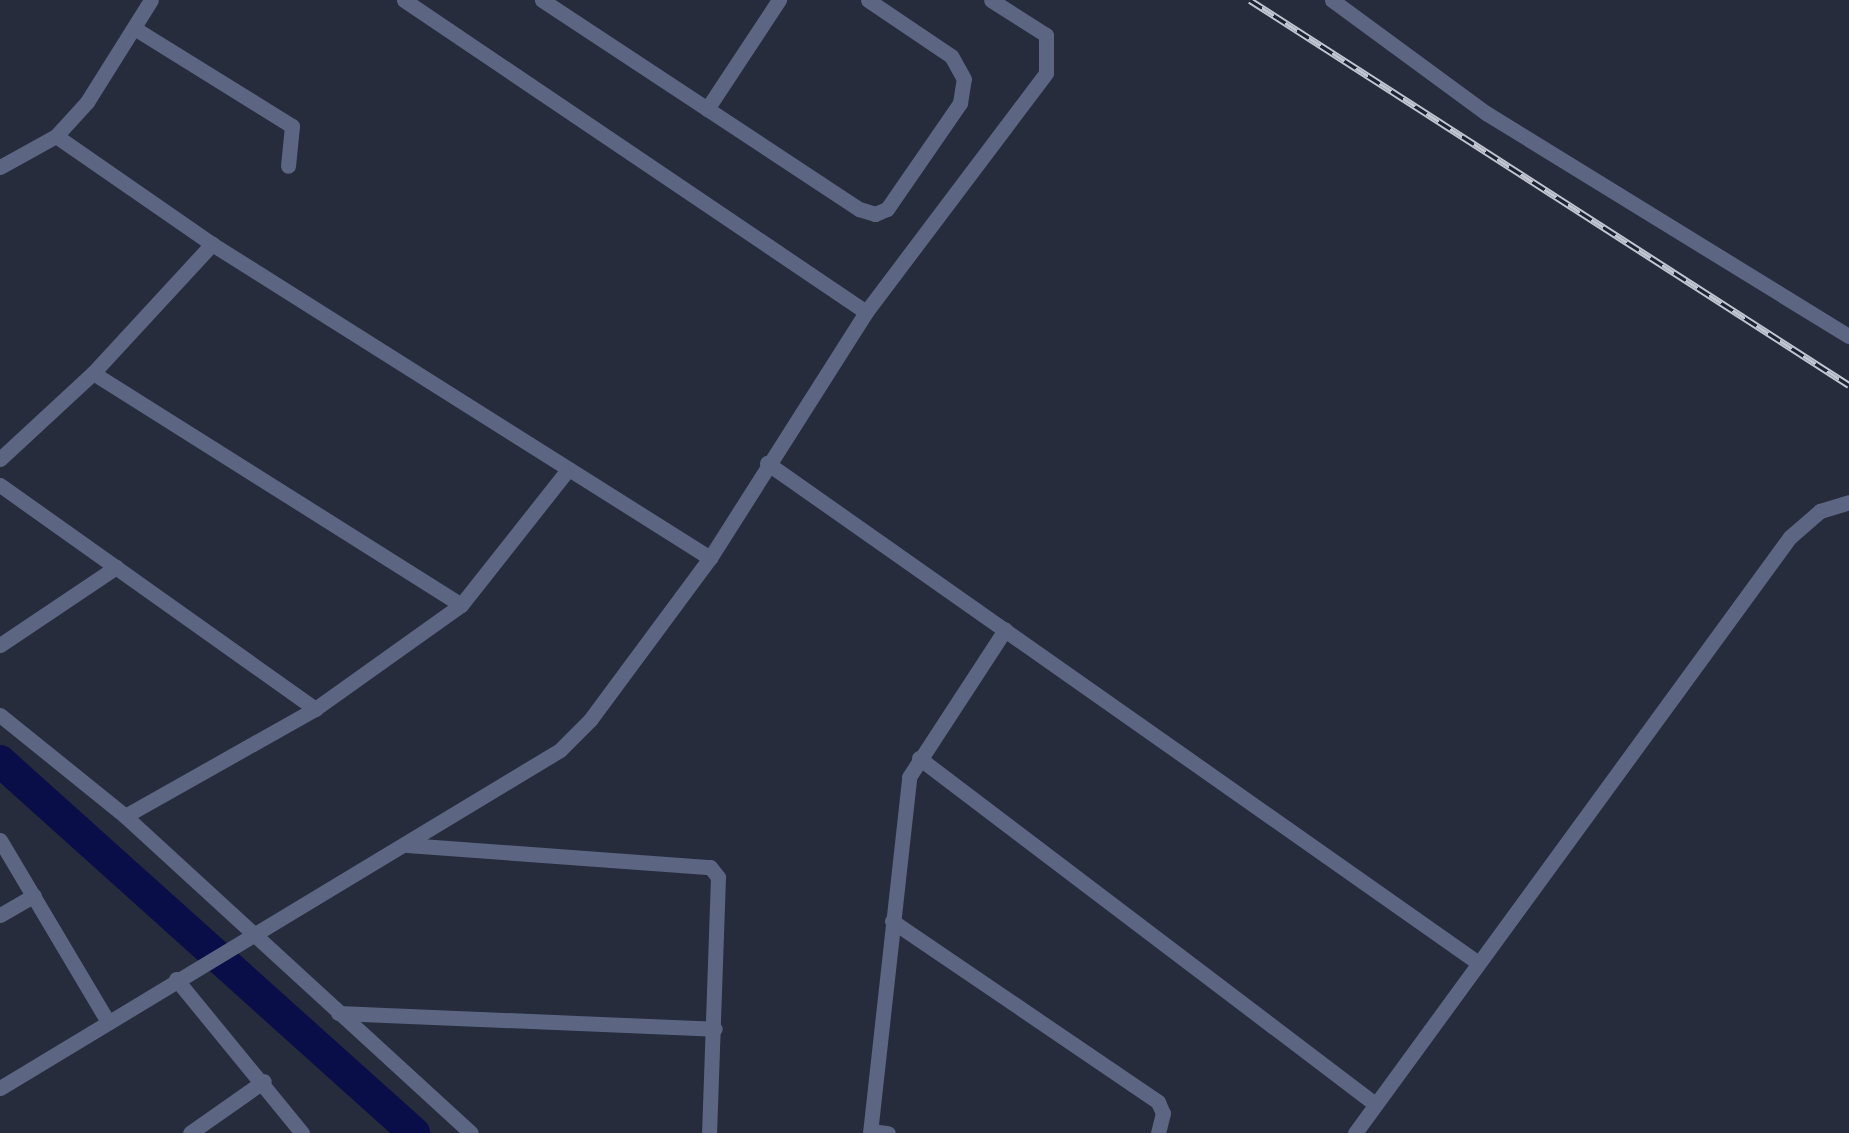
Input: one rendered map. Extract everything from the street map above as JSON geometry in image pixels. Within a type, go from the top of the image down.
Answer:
[{"type":"street","points":[[0,167],[56,136],[87,102],[151,0]]},
{"type":"street","points":[[404,0],[866,312]]},
{"type":"street","points":[[542,0],[859,209],[875,214],[887,209],[960,103],[964,79],[951,56],[868,0]]},
{"type":"street","points":[[707,109],[779,0]]},
{"type":"street","points":[[0,1088],[220,951],[407,845],[560,750],[614,690],[710,558],[767,463],[866,312],[1046,73],[1046,35],[991,0]]},
{"type":"street","points":[[1332,0],[1486,113],[1849,336]]},
{"type":"street","points":[[134,28],[292,126],[288,166]]},
{"type":"street","points":[[56,136],[212,244],[566,472],[710,558]]},
{"type":"street","points":[[0,459],[93,373],[212,244]]},
{"type":"street","points":[[93,373],[460,606]]},
{"type":"street","points":[[767,463],[1477,962]]},
{"type":"street","points":[[125,816],[315,709],[460,606],[566,472]]},
{"type":"street","points":[[0,485],[315,709]]},
{"type":"street","points":[[1355,1133],[1477,962],[1790,537],[1820,511],[1849,502]]},
{"type":"street","points":[[0,645],[116,567]]},
{"type":"street","points":[[888,1133],[870,1132],[906,795],[919,758],[1005,630]]},
{"type":"street","points":[[0,715],[125,816],[250,934],[471,1133]]},
{"type":"street","points":[[919,758],[1376,1104]]},
{"type":"street","points":[[0,840],[108,1022]]},
{"type":"street","points":[[407,845],[710,867],[718,877],[715,1029],[709,1133]]},
{"type":"street","points":[[0,915],[34,895]]},
{"type":"street","points":[[892,921],[1158,1102],[1163,1113],[1158,1133]]},
{"type":"street","points":[[181,976],[302,1133]]},
{"type":"street","points":[[338,1014],[715,1029]]},
{"type":"street","points":[[190,1133],[264,1081]]},
{"type":"waterway","points":[[0,761],[414,1133]]},
{"type":"railway","points":[[1250,0],[1849,385]]}]
